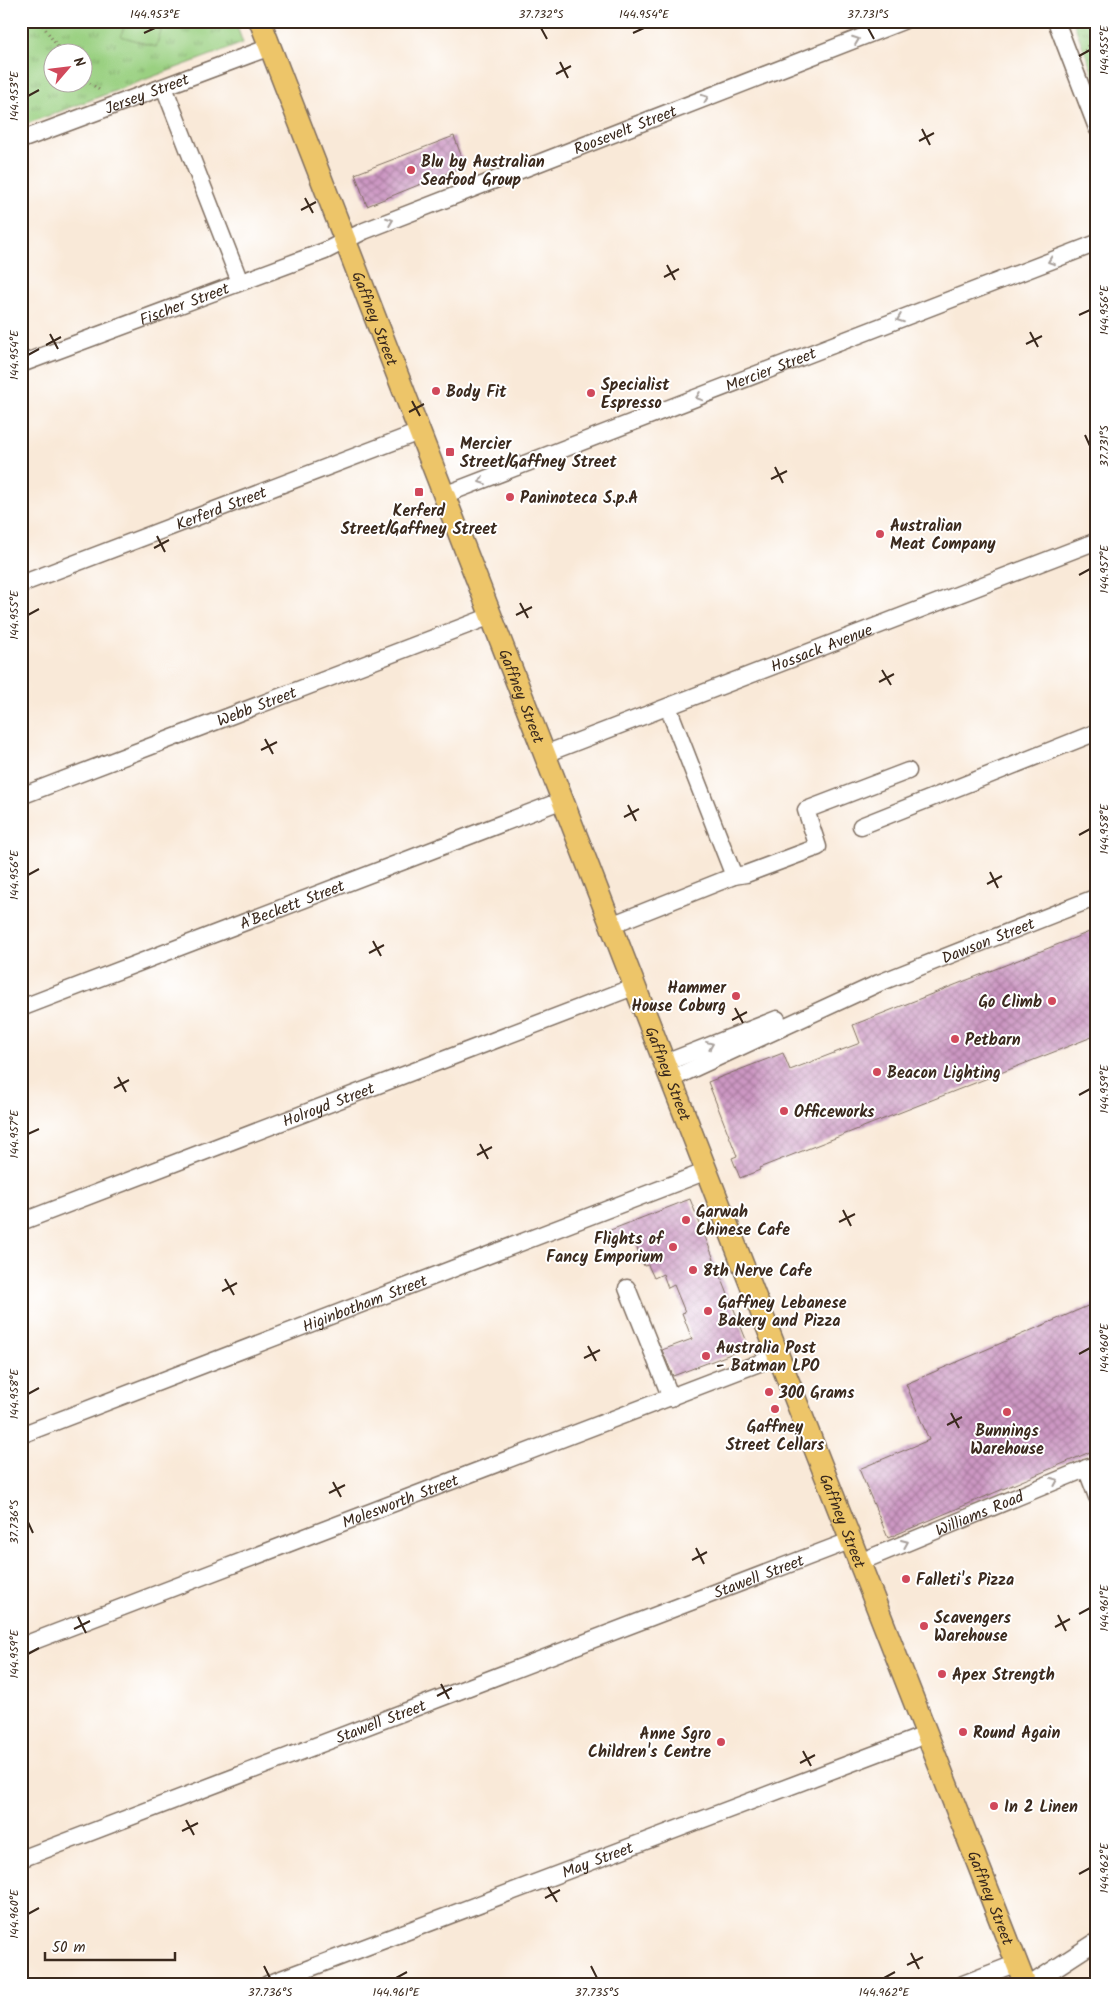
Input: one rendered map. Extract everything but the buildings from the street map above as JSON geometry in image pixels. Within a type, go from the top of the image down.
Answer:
[{"type":"main road","name":"Gaffney Street","points":[[260,21],[1025,1984]]},
{"type":"street","name":"Roosevelt Street","points":[[346,241],[364,231],[903,21]]},
{"type":"street","points":[[1056,21],[1097,128]]},
{"type":"street","name":"Jersey Street","points":[[21,140],[270,47]]},
{"type":"street","points":[[164,87],[240,282]]},
{"type":"street","name":"Fischer Street","points":[[21,364],[346,241]]},
{"type":"street","name":"Mercier Street","points":[[444,495],[1097,243]]},
{"type":"street","name":"Kerferd Street","points":[[21,584],[419,432]]},
{"type":"street","name":"Hossack Avenue","points":[[545,754],[1096,545]]},
{"type":"street","name":"Webb Street","points":[[21,796],[491,616]]},
{"type":"street","points":[[668,706],[734,876]]},
{"type":"street","points":[[861,826],[1097,732]]},
{"type":"street","points":[[611,925],[734,876],[746,874],[818,847],[806,810],[908,771]]},
{"type":"street","name":"A'Beckett Street","points":[[21,1008],[562,800]]},
{"type":"street","name":"Dawson Street","points":[[668,1071],[813,1005],[878,984],[1097,897]]},
{"type":"street","name":"Holroyd Street","points":[[21,1222],[636,986]]},
{"type":"street","name":"Higinbotham Street","points":[[21,1435],[707,1171]]},
{"type":"street","points":[[627,1288],[671,1398]]},
{"type":"street","name":"Molesworth Street","points":[[21,1646],[780,1356]]},
{"type":"street","points":[[1091,1466],[1097,1497]]},
{"type":"street","name":"Williams Road","points":[[860,1562],[1091,1466]]},
{"type":"street","name":"Stawell Street","points":[[21,1859],[852,1540]]},
{"type":"street","name":"May Street","points":[[268,1984],[928,1734]]},
{"type":"street","points":[[1031,1984],[1097,1941]]},
{"type":"street","points":[[963,1984],[1017,1963]]},
{"type":"path","points":[[40,21],[54,42]]},
{"type":"path","points":[[92,85],[108,97]]},
{"type":"green space","points":[[21,21],[235,21],[243,43],[21,126]]},
{"type":"green space","points":[[126,21],[164,21],[156,47],[121,36]]},
{"type":"green space","points":[[1073,21],[1097,21],[1097,84]]},
{"type":"place","name":"Blu by Australian Seafood Group","points":[[411,170]]},
{"type":"place","name":"Body Fit","points":[[436,391]]},
{"type":"place","name":"Specialist Espresso","points":[[591,393]]},
{"type":"place","name":"Mercier Street/Gaffney Street","points":[[450,452]]},
{"type":"place","name":"Kerferd Street/Gaffney Street","points":[[419,492]]},
{"type":"place","name":"Paninoteca S.p.A","points":[[510,497]]},
{"type":"place","name":"Australian Meat Company","points":[[880,534]]},
{"type":"place","name":"Hammer House Coburg","points":[[736,996]]},
{"type":"place","name":"Go Climb","points":[[1052,1001]]},
{"type":"place","name":"Petbarn","points":[[955,1039]]},
{"type":"place","name":"Beacon Lighting","points":[[877,1072]]},
{"type":"place","name":"Officeworks","points":[[784,1111]]},
{"type":"place","name":"Garwah Chinese Cafe","points":[[686,1220]]},
{"type":"place","name":"Flights of Fancy Emporium","points":[[673,1247]]},
{"type":"place","name":"8th Nerve Cafe","points":[[693,1270]]},
{"type":"place","name":"Gaffney Lebanese Bakery and Pizza","points":[[708,1311]]},
{"type":"place","name":"Australia Post - Batman LPO","points":[[706,1356]]},
{"type":"place","name":"300 Grams","points":[[769,1392]]},
{"type":"place","name":"Gaffney Street Cellars","points":[[775,1409]]},
{"type":"place","name":"Bunnings Warehouse","points":[[1007,1412]]},
{"type":"place","name":"Falleti's Pizza","points":[[906,1579]]},
{"type":"place","name":"Scavengers Warehouse","points":[[924,1626]]},
{"type":"place","name":"Apex Strength","points":[[942,1674]]},
{"type":"place","name":"Round Again","points":[[963,1732]]},
{"type":"place","name":"Anne Sgro Children's Centre","points":[[721,1742]]},
{"type":"place","name":"In 2 Linen","points":[[994,1806]]}]
